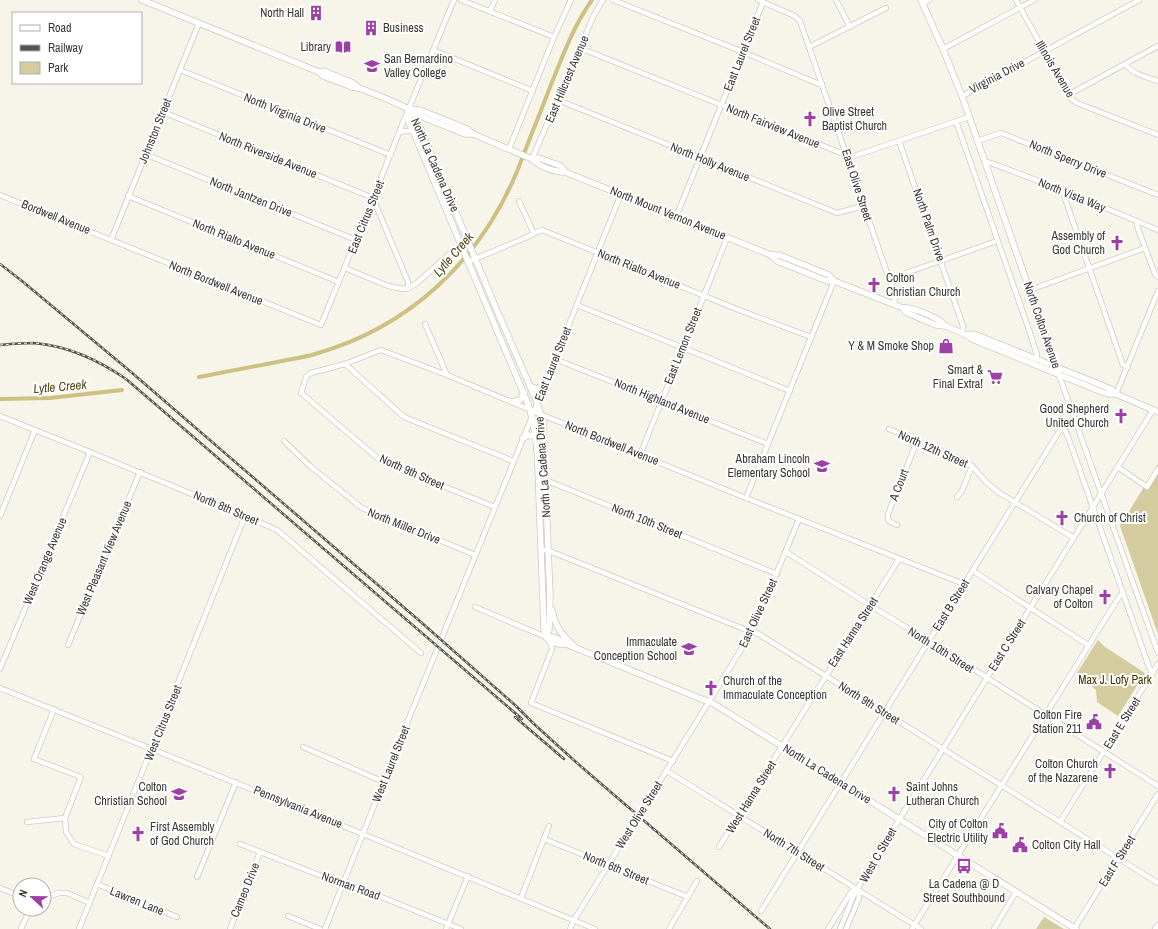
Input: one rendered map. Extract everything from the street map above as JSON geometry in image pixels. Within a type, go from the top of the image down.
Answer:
[{"type":"main road","name":"North Mount Vernon Avenue","points":[[142,0],[319,72],[323,76],[352,87],[359,88],[409,109],[420,110],[467,129],[473,134],[517,152],[558,172],[565,172],[727,238],[771,255],[779,255],[830,275],[834,281],[903,308],[907,307],[938,319],[945,326],[972,339],[1059,375],[1102,392],[1116,394]]},
{"type":"main road","name":"North Colton Avenue","points":[[922,2],[962,96],[1059,375]]},
{"type":"main road","name":"North La Cadena Drive","points":[[409,109],[409,123],[532,412],[536,437],[544,629],[546,637]]},
{"type":"main road","name":"North La Cadena Drive","points":[[409,109],[417,119],[468,243],[530,386],[543,424],[550,597],[550,630],[546,637]]},
{"type":"main road","points":[[426,163],[434,160]]},
{"type":"main road","name":"North Mount Vernon Avenue","points":[[964,334],[974,334],[1111,389],[1116,394],[1156,411]]},
{"type":"main road","points":[[504,348],[512,344]]},
{"type":"main road","points":[[530,386],[536,389],[544,385]]},
{"type":"main road","points":[[512,402],[520,400],[524,393]]},
{"type":"main road","points":[[523,438],[529,436],[536,437]]},
{"type":"main road","points":[[550,597],[557,627],[578,649]]},
{"type":"main road","name":"North La Cadena Drive","points":[[546,637],[552,636],[563,641],[563,645],[578,649],[709,702],[1075,929]]},
{"type":"street","name":"East Citrus Street","points":[[321,325],[454,0]]},
{"type":"street","points":[[461,0],[554,37]]},
{"type":"street","points":[[490,12],[495,0]]},
{"type":"street","points":[[509,149],[554,37],[571,0]]},
{"type":"street","name":"East Hillcrest Avenue","points":[[532,159],[594,15],[603,0]]},
{"type":"street","points":[[613,0],[822,84]]},
{"type":"street","points":[[836,0],[850,27]]},
{"type":"street","points":[[922,2],[929,0]]},
{"type":"street","name":"Illinois Avenue","points":[[1016,0],[1070,98],[1077,103],[1158,135]]},
{"type":"street","points":[[943,49],[1034,0]]},
{"type":"street","name":"Virginia Drive","points":[[962,96],[1139,0]]},
{"type":"street","name":"East Laurel Street","points":[[676,217],[743,52],[760,1]]},
{"type":"street","name":"East Olive Street","points":[[760,1],[796,16],[800,21],[895,296],[894,304]]},
{"type":"street","points":[[809,47],[886,8]]},
{"type":"street","name":"Johnston Street","points":[[111,240],[199,23]]},
{"type":"street","points":[[1068,95],[1158,46]]},
{"type":"street","name":"North Fairview Avenue","points":[[580,48],[851,157],[956,121],[969,118]]},
{"type":"street","points":[[433,50],[533,91]]},
{"type":"street","points":[[1125,64],[1131,70],[1158,81]]},
{"type":"street","name":"North Virginia Drive","points":[[180,70],[390,156]]},
{"type":"street","name":"North Holly Avenue","points":[[558,100],[837,213],[863,206]]},
{"type":"street","name":"North Riverside Avenue","points":[[163,112],[374,198]]},
{"type":"street","name":"North Colton Avenue","points":[[956,121],[1037,355],[1036,359]]},
{"type":"street","points":[[400,132],[413,132]]},
{"type":"street","name":"North Sperry Drive","points":[[977,141],[1001,133],[1158,195]]},
{"type":"street","name":"North Palm Drive","points":[[899,141],[942,261],[963,326],[964,334]]},
{"type":"street","name":"North Jantzen Drive","points":[[145,154],[356,240]]},
{"type":"street","name":"North Vista Way","points":[[985,162],[1062,190],[1158,230]]},
{"type":"street","points":[[1062,190],[1123,365],[1128,367]]},
{"type":"street","name":"Bordwell Avenue","points":[[0,194],[111,240]]},
{"type":"street","name":"East Laurel Street","points":[[458,599],[621,194]]},
{"type":"street","name":"North Rialto Avenue","points":[[128,196],[339,282]]},
{"type":"street","points":[[374,198],[408,282],[409,288]]},
{"type":"street","points":[[519,201],[534,234]]},
{"type":"street","points":[[1137,222],[1155,274],[1158,277]]},
{"type":"street","name":"North Rialto Avenue","points":[[468,262],[475,257],[542,230],[811,337]]},
{"type":"street","name":"East Lemon Street","points":[[640,454],[727,238]]},
{"type":"street","name":"North Bordwell Avenue","points":[[111,240],[321,325]]},
{"type":"street","points":[[889,279],[997,241]]},
{"type":"street","points":[[345,268],[388,286],[403,289],[409,288],[468,243]]},
{"type":"street","points":[[1030,290],[1146,248]]},
{"type":"street","points":[[746,498],[834,281]]},
{"type":"street","points":[[1116,394],[1158,291]]},
{"type":"street","points":[[576,306],[790,390]]},
{"type":"street","points":[[425,324],[447,375]]},
{"type":"street","name":"North Bordwell Avenue","points":[[345,364],[381,350],[447,375],[532,412],[640,454],[746,498],[964,584]]},
{"type":"street","name":"North Highland Avenue","points":[[555,359],[768,444]]},
{"type":"street","points":[[345,364],[404,418],[513,461]]},
{"type":"street","name":"North 9th Street","points":[[345,364],[311,373],[306,378],[301,393],[381,461],[495,507]]},
{"type":"street","name":"North Colton Avenue","points":[[1059,375],[1158,653]]},
{"type":"street","name":"East C Street","points":[[899,819],[1118,467],[1156,411]]},
{"type":"street","name":"North 8th Street","points":[[0,416],[140,472],[277,530],[421,653]]},
{"type":"street","name":"North 12th Street","points":[[889,429],[964,461],[972,466],[986,482],[998,492],[1074,538]]},
{"type":"street","points":[[0,516],[1,510],[35,430]]},
{"type":"street","name":"East B Street","points":[[761,911],[1060,430],[1065,430],[1093,508]]},
{"type":"street","name":"North Miller Drive","points":[[284,441],[311,467],[362,508],[475,555]]},
{"type":"street","name":"A Court","points":[[896,525],[889,522],[887,519],[888,514],[917,441]]},
{"type":"street","name":"West Orange Avenue","points":[[0,669],[90,452]]},
{"type":"street","points":[[957,497],[962,491],[972,466]]},
{"type":"street","points":[[1118,467],[1148,487],[1158,470]]},
{"type":"street","name":"West Pleasant View Avenue","points":[[68,644],[140,472]]},
{"type":"street","name":"North 10th Street","points":[[538,477],[777,574]]},
{"type":"street","points":[[1093,508],[1152,673]]},
{"type":"street","name":"West Citrus Street","points":[[79,929],[245,516]]},
{"type":"street","name":"East Olive Street","points":[[709,702],[752,632],[799,519]]},
{"type":"street","name":"North 9th Street","points":[[541,550],[548,550],[757,633],[1158,883]]},
{"type":"street","name":"North 10th Street","points":[[786,552],[1158,786]]},
{"type":"street","name":"East Hanna Street","points":[[782,746],[899,559]]},
{"type":"street","points":[[973,571],[1088,645]]},
{"type":"street","points":[[913,927],[1088,645],[1123,593]]},
{"type":"street","name":"West Laurel Street","points":[[325,929],[458,599]]},
{"type":"street","points":[[475,607],[546,637],[551,644],[552,648],[531,703],[673,761]]},
{"type":"street","points":[[552,648],[563,645]]},
{"type":"street","name":"East E Street","points":[[1060,822],[1158,664]]},
{"type":"street","name":"Pennsylvania Avenue","points":[[0,688],[152,750],[236,782],[595,929]]},
{"type":"street","name":"West Olive Street","points":[[570,929],[574,920],[709,702]]},
{"type":"street","points":[[54,709],[34,759],[81,777],[65,818],[66,832],[74,844],[109,856]]},
{"type":"street","name":"West Hanna Street","points":[[719,847],[782,746]]},
{"type":"street","points":[[303,747],[384,782]]},
{"type":"street","name":"North 7th Street","points":[[667,771],[858,890],[913,927],[920,929]]},
{"type":"street","points":[[197,877],[236,782]]},
{"type":"street","name":"East F Street","points":[[1075,929],[1158,794]]},
{"type":"street","points":[[27,822],[65,818]]},
{"type":"street","name":"West C Street","points":[[840,929],[854,895],[899,819]]},
{"type":"street","points":[[521,898],[549,826]]},
{"type":"street","name":"North 6th Street","points":[[544,839],[688,897]]},
{"type":"street","name":"Norman Road","points":[[240,844],[332,880],[344,882],[461,929]]},
{"type":"street","name":"Cameo Drive","points":[[230,929],[260,852]]},
{"type":"street","points":[[446,929],[468,876]]},
{"type":"street","points":[[669,929],[697,881]]},
{"type":"street","name":"Lawren Lane","points":[[97,884],[177,917]]},
{"type":"street","points":[[0,888],[12,893]]},
{"type":"street","points":[[828,929],[852,891],[858,890]]},
{"type":"street","name":"West C Street","points":[[846,929],[859,898],[858,890]]},
{"type":"street","points":[[994,929],[1016,892]]},
{"type":"street","points":[[52,895],[59,893],[68,893],[90,903]]},
{"type":"street","points":[[288,916],[320,929]]},
{"type":"street","points":[[21,929],[26,917]]},
{"type":"street","points":[[1155,929],[1158,925]]},
{"type":"green space","points":[[1158,464],[1158,634],[1120,526]]},
{"type":"green space","name":"Max J. Lofy Park","points":[[1098,640],[1105,647],[1145,673],[1118,716],[1097,702],[1096,690],[1077,673]]},
{"type":"green space","points":[[1044,917],[1064,929],[1036,929]]},
{"type":"waterway","name":"Lytle Creek","points":[[199,377],[306,357],[349,342],[382,326],[411,308],[438,286],[463,260],[484,232],[503,202],[518,169],[570,40],[580,19],[592,0]]},
{"type":"waterway","name":"Lytle Creek","points":[[0,399],[50,398],[122,390]]},
{"type":"railway","points":[[0,264],[131,372],[422,623],[515,705],[577,763],[770,929]]},
{"type":"railway","points":[[0,345],[34,343],[59,347],[94,360],[126,379],[522,719]]},
{"type":"railway","points":[[515,717],[564,759]]},
{"type":"place","name":"North Hall","points":[[316,13]]},
{"type":"place","name":"Business","points":[[371,28]]},
{"type":"place","name":"Library","points":[[343,47]]},
{"type":"place","name":"San Bernardino Valley College","points":[[372,66]]},
{"type":"place","name":"Olive Street Baptist Church","points":[[810,119]]},
{"type":"place","name":"Assembly of God Church","points":[[1117,243]]},
{"type":"place","name":"Colton Christian Church","points":[[874,285]]},
{"type":"place","name":"Y & M Smoke Shop","points":[[946,346]]},
{"type":"place","name":"Smart & Final Extra!","points":[[995,377]]},
{"type":"place","name":"Good Shepherd United Church","points":[[1121,416]]},
{"type":"place","name":"Abraham Lincoln Elementary School","points":[[822,466]]},
{"type":"place","name":"Church of Christ","points":[[1062,518]]},
{"type":"place","name":"Calvary Chapel of Colton","points":[[1105,597]]},
{"type":"place","name":"Immaculate Conception School","points":[[689,649]]},
{"type":"place","name":"Church of the Immaculate Conception","points":[[711,688]]},
{"type":"place","name":"Colton Fire Station 211","points":[[1094,722]]},
{"type":"place","name":"Colton Church of the Nazarene","points":[[1110,771]]},
{"type":"place","name":"Colton Christian School","points":[[179,794]]},
{"type":"place","name":"Saint Johns Lutheran Church","points":[[894,794]]},
{"type":"place","name":"City of Colton Electric Utility","points":[[1000,831]]},
{"type":"place","name":"First Assembly of God Church","points":[[138,834]]},
{"type":"place","name":"Colton City Hall","points":[[1020,845]]},
{"type":"place","name":"La Cadena @ D Street Southbound","points":[[964,866]]}]
